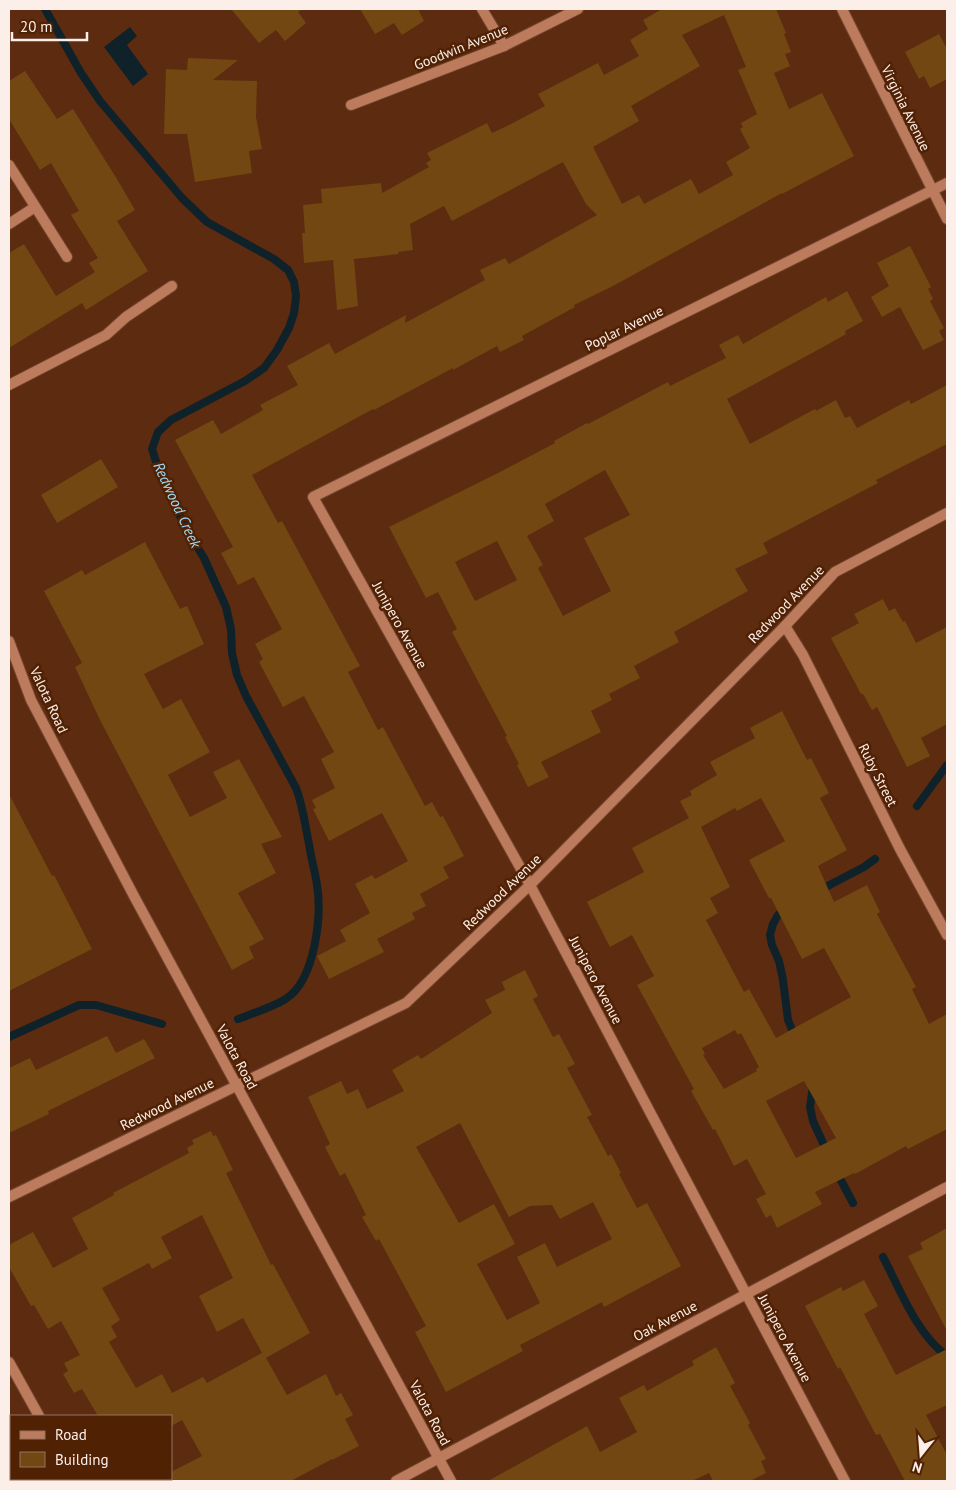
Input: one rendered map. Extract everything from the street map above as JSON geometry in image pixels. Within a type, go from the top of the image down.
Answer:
[{"type":"street","points":[[482,9],[504,46]]},
{"type":"street","name":"Goodwin Avenue","points":[[351,105],[504,46],[578,9]]},
{"type":"street","name":"Virginia Avenue","points":[[842,9],[947,219]]},
{"type":"street","points":[[9,165],[67,257]]},
{"type":"street","name":"Poplar Avenue","points":[[313,497],[947,182]]},
{"type":"street","points":[[9,224],[35,207]]},
{"type":"street","points":[[9,385],[106,335],[126,317],[172,286]]},
{"type":"street","name":"Junipero Avenue","points":[[313,497],[530,885],[845,1481]]},
{"type":"street","name":"Redwood Avenue","points":[[9,1197],[406,1003],[530,885],[785,626],[835,572],[947,513]]},
{"type":"street","name":"Ruby Street","points":[[785,626],[803,655],[900,849],[947,935]]},
{"type":"street","name":"Valota Road","points":[[9,641],[31,700],[130,889],[451,1481]]},
{"type":"street","name":"Oak Avenue","points":[[396,1481],[947,1188]]},
{"type":"street","points":[[9,1362],[37,1415]]},
{"type":"water","points":[[130,27],[137,36],[127,45],[148,74],[133,86],[104,47]]},
{"type":"building","points":[[231,9],[302,9],[298,12],[306,23],[285,41],[276,30],[259,43]]},
{"type":"building","points":[[360,9],[418,9],[424,21],[402,35],[394,23],[375,34]]},
{"type":"building","points":[[662,9],[776,9],[786,33],[784,34],[791,52],[785,54],[790,66],[774,73],[789,109],[822,93],[854,156],[782,193],[613,286],[574,305],[575,307],[522,336],[524,340],[500,352],[497,346],[373,409],[252,475],[278,523],[282,521],[360,666],[348,672],[378,730],[383,727],[425,806],[432,802],[440,817],[443,816],[464,856],[443,867],[449,878],[420,894],[426,906],[412,913],[415,919],[377,939],[384,952],[329,979],[317,956],[346,941],[340,930],[370,913],[355,884],[372,875],[375,879],[408,861],[382,813],[329,841],[313,809],[316,808],[312,800],[335,788],[321,759],[334,752],[304,696],[283,707],[259,662],[263,659],[255,644],[282,629],[254,577],[238,585],[221,553],[233,547],[175,440],[213,420],[221,434],[263,410],[260,405],[298,385],[287,366],[329,343],[335,354],[406,315],[405,323],[485,280],[480,270],[505,258],[509,264],[597,215],[586,204],[563,162],[452,221],[444,206],[410,224],[413,250],[398,252],[399,254],[354,259],[358,306],[337,310],[333,260],[304,263],[302,233],[305,233],[303,205],[322,203],[321,189],[381,183],[382,193],[429,167],[426,163],[431,160],[427,153],[487,123],[492,133],[511,124],[545,106],[538,94],[598,63],[604,75],[639,56],[630,40],[648,29],[643,20]],"holes":[[[724,15],[746,67],[738,70],[757,114],[741,123],[743,127],[740,129],[750,148],[726,162],[733,175],[699,194],[691,179],[644,204],[639,195],[622,204],[593,147],[639,121],[631,106],[700,66],[682,35]]]},
{"type":"building","points":[[939,34],[947,49],[947,79],[930,88],[924,76],[919,79],[905,52]]},
{"type":"building","points":[[188,58],[238,60],[213,80],[257,81],[256,117],[262,149],[249,151],[252,173],[195,182],[187,134],[164,134],[166,69],[187,70]]},
{"type":"building","points":[[25,71],[57,119],[73,109],[117,179],[135,210],[117,221],[148,271],[86,310],[82,303],[9,348],[9,253],[24,244],[56,296],[95,272],[89,263],[98,258],[71,215],[79,211],[51,163],[40,170],[9,119],[9,81]]},
{"type":"building","points":[[910,246],[931,287],[928,289],[933,299],[930,301],[944,328],[939,331],[944,340],[923,350],[900,307],[882,317],[871,297],[889,286],[877,263]]},
{"type":"building","points":[[847,291],[863,321],[845,331],[846,334],[727,399],[750,444],[815,409],[816,411],[836,400],[845,418],[850,416],[857,428],[909,400],[911,404],[947,385],[947,444],[876,480],[878,483],[763,543],[768,553],[735,569],[748,591],[674,632],[679,642],[634,666],[640,678],[609,694],[612,700],[591,711],[601,732],[541,762],[549,777],[528,787],[505,737],[507,736],[452,632],[457,629],[438,592],[426,598],[389,527],[500,472],[555,443],[554,441],[587,423],[668,382],[670,386],[726,358],[719,345],[738,335],[743,344],[826,297],[828,302]],"holes":[[[605,470],[630,515],[584,538],[611,591],[563,616],[538,568],[543,565],[527,536],[554,521],[545,504]],[[497,541],[517,580],[475,601],[455,562]]]},
{"type":"building","points":[[101,459],[118,487],[57,523],[41,495]]},
{"type":"building","points":[[145,542],[180,609],[187,606],[204,644],[144,674],[163,709],[181,699],[210,752],[168,775],[190,817],[227,798],[213,772],[239,759],[282,837],[261,844],[276,873],[238,893],[264,939],[249,947],[254,958],[232,970],[101,722],[75,667],[82,663],[44,591],[82,570],[85,575]]},
{"type":"building","points":[[883,599],[889,611],[895,608],[903,622],[905,621],[916,643],[947,627],[947,724],[921,738],[930,756],[907,767],[877,707],[872,710],[863,694],[861,694],[831,638],[859,623],[854,614]]},
{"type":"building","points":[[782,711],[807,760],[811,758],[829,793],[820,798],[847,850],[818,866],[834,902],[867,885],[880,912],[877,914],[916,987],[912,989],[929,1024],[947,1014],[947,1129],[908,1149],[906,1146],[855,1174],[815,1192],[822,1204],[777,1228],[771,1215],[766,1218],[756,1199],[766,1194],[747,1159],[734,1166],[715,1129],[713,1130],[691,1091],[694,1089],[637,985],[654,976],[632,935],[610,947],[587,902],[644,872],[632,848],[689,818],[680,801],[692,795],[690,791],[717,775],[710,762],[755,738],[750,728]],"holes":[[[761,798],[785,841],[749,860],[802,959],[824,948],[851,997],[776,1038],[749,989],[744,992],[706,920],[718,913],[710,898],[730,887],[701,827],[735,808],[737,811]],[[735,1030],[738,1035],[741,1033],[759,1067],[756,1069],[757,1071],[724,1089],[703,1055],[705,1054],[702,1048]],[[804,1081],[836,1138],[796,1158],[766,1101]]]},
{"type":"building","points":[[9,794],[92,949],[9,991]]},
{"type":"building","points":[[525,970],[538,996],[533,999],[553,1037],[559,1034],[575,1064],[567,1068],[592,1115],[587,1117],[608,1156],[611,1154],[637,1208],[647,1203],[681,1266],[604,1307],[602,1302],[520,1345],[523,1351],[446,1392],[415,1332],[426,1326],[379,1239],[376,1241],[362,1217],[366,1215],[345,1173],[340,1176],[325,1147],[330,1144],[308,1097],[341,1081],[347,1094],[358,1089],[367,1109],[404,1091],[392,1070],[418,1055],[421,1059],[492,1013],[485,1000],[505,990],[502,982]],"holes":[[[460,1123],[509,1217],[530,1206],[552,1205],[560,1219],[593,1202],[612,1239],[557,1267],[545,1243],[517,1257],[540,1303],[507,1320],[477,1264],[515,1244],[494,1204],[459,1223],[416,1147]]]},
{"type":"building","points":[[107,1036],[116,1053],[144,1039],[155,1058],[48,1111],[49,1114],[9,1133],[9,1068],[30,1058],[36,1070]]},
{"type":"building","points":[[211,1131],[213,1136],[216,1135],[233,1170],[226,1173],[271,1265],[273,1264],[310,1333],[266,1358],[287,1395],[326,1374],[336,1396],[341,1393],[353,1415],[345,1419],[359,1446],[291,1481],[155,1481],[172,1480],[172,1471],[202,1456],[182,1420],[172,1425],[172,1415],[97,1415],[82,1389],[74,1393],[63,1374],[68,1371],[64,1363],[80,1355],[61,1321],[48,1329],[34,1305],[31,1306],[9,1267],[9,1245],[33,1232],[53,1268],[88,1249],[72,1218],[114,1195],[113,1193],[189,1153],[187,1148],[194,1144],[192,1140]],"holes":[[[202,1215],[233,1278],[199,1296],[217,1332],[243,1318],[262,1353],[207,1383],[203,1377],[172,1393],[162,1374],[136,1388],[109,1342],[117,1337],[111,1326],[120,1320],[102,1288],[149,1263],[152,1269],[172,1258],[161,1237]]]},
{"type":"building","points":[[947,1228],[947,1331],[908,1256],[923,1249],[920,1243]]},
{"type":"building","points":[[864,1280],[878,1306],[864,1314],[896,1375],[947,1349],[947,1405],[926,1415],[947,1455],[947,1481],[905,1481],[880,1434],[876,1435],[840,1367],[838,1369],[805,1306],[841,1287],[843,1291]]},
{"type":"building","points":[[716,1347],[735,1383],[730,1386],[750,1423],[748,1425],[766,1459],[761,1461],[766,1473],[750,1481],[713,1481],[709,1473],[692,1481],[488,1481],[587,1426],[600,1452],[637,1432],[619,1398],[644,1385],[647,1391],[694,1365],[692,1361]]},
{"type":"waterway","name":"Redwood Creek","points":[[45,9],[81,73],[100,101],[182,198],[207,222],[274,259],[288,270],[294,282],[296,296],[294,313],[289,328],[264,368],[245,381],[171,420],[158,432],[152,449],[161,477],[188,532],[204,558],[226,607],[237,675],[246,696],[296,788],[317,885],[318,913],[314,946],[310,962],[297,989],[282,1001],[238,1019]]},
{"type":"waterway","points":[[917,806],[947,765]]},
{"type":"waterway","points":[[818,891],[864,867],[875,859]]},
{"type":"waterway","points":[[786,908],[778,915],[770,935],[779,961],[788,1020],[796,1039]]},
{"type":"waterway","name":"Redwood Creek","points":[[9,1037],[79,1005],[96,1005],[162,1024]]},
{"type":"waterway","points":[[813,1086],[810,1107],[813,1121],[828,1154]]},
{"type":"waterway","points":[[836,1171],[853,1203]]},
{"type":"waterway","points":[[883,1257],[918,1324],[936,1347],[947,1356]]}]
